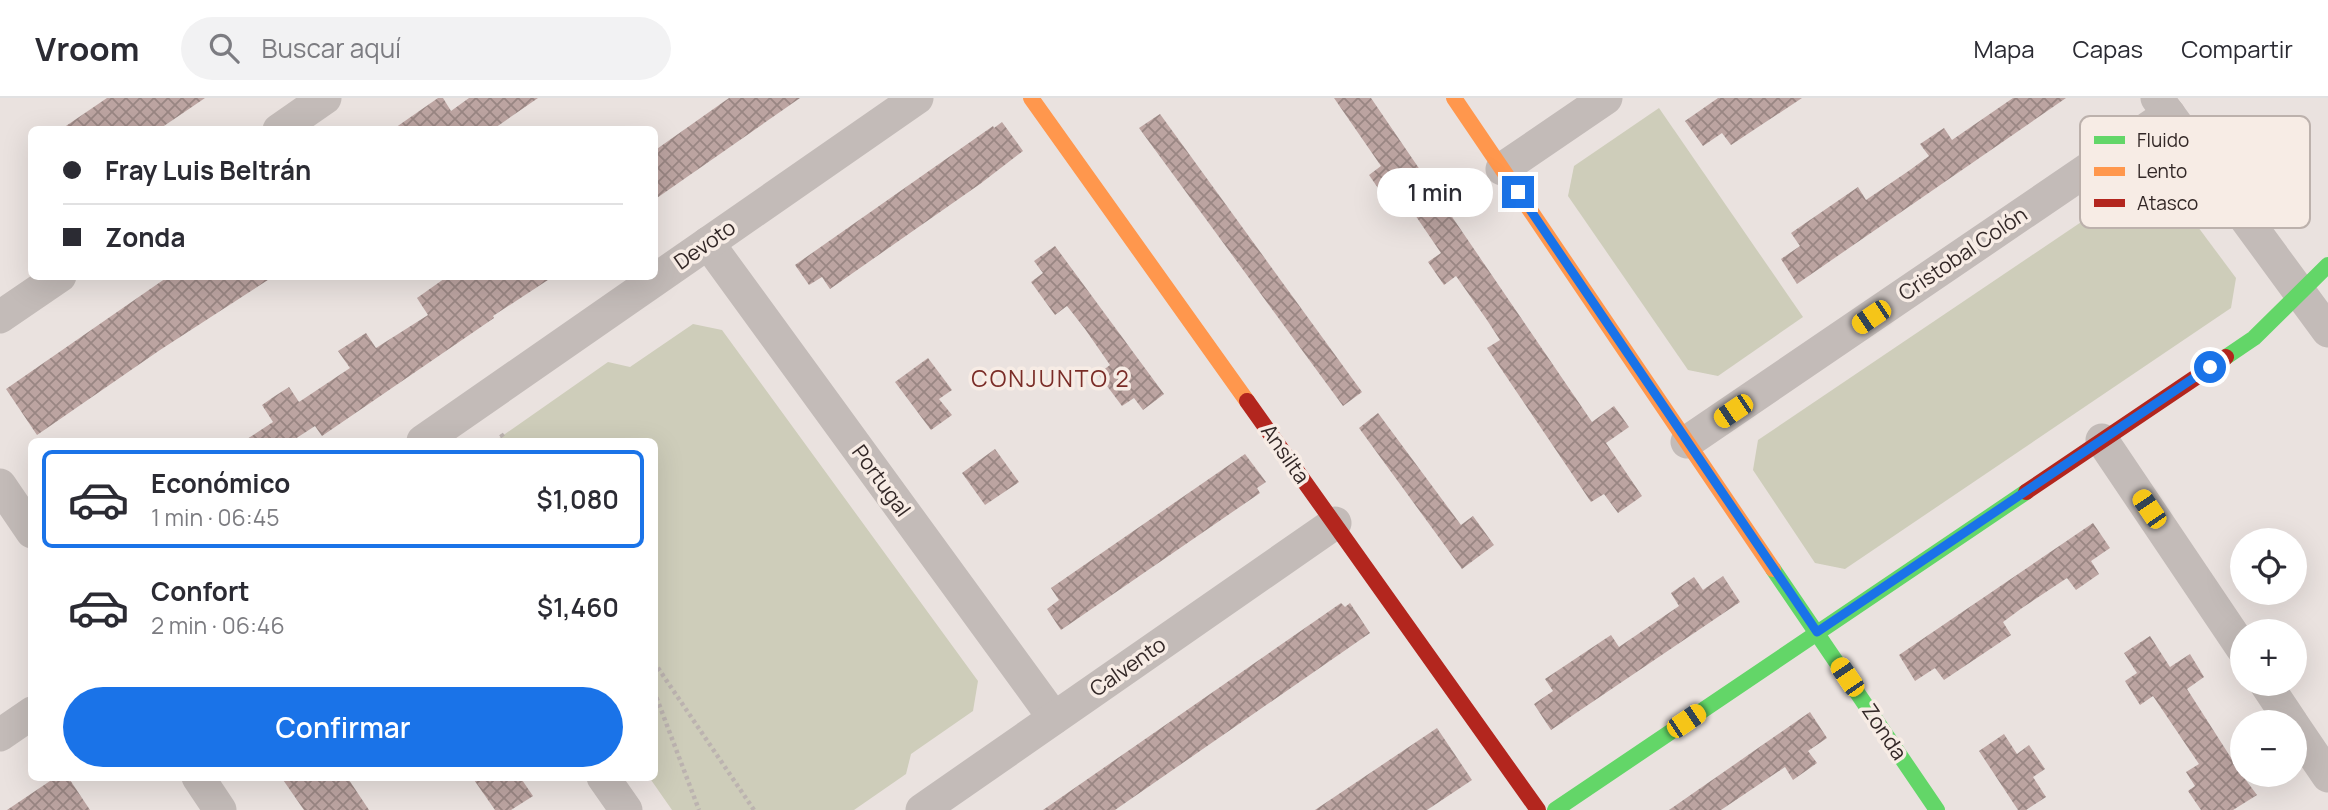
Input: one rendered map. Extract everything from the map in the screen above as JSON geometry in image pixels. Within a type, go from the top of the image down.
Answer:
[{"type":"street","points":[[285,126],[326,98]]},
{"type":"street","name":"Devoto","points":[[658,278],[917,98]]},
{"type":"street","name":"Ansilta","points":[[1031,98],[1538,810]]},
{"type":"street","name":"Zonda","points":[[1454,98],[1937,810]]},
{"type":"street","points":[[1502,169],[1606,98]]},
{"type":"street","name":"Cristobal Colón","points":[[1688,442],[2080,165]]},
{"type":"street","points":[[2252,228],[2328,331]]},
{"type":"street","name":"Portugal","points":[[708,243],[1054,718]]},
{"type":"street","points":[[1555,810],[2254,338],[2328,265]]},
{"type":"street","points":[[0,317],[54,280]]},
{"type":"street","name":"Devoto","points":[[427,438],[655,280]]},
{"type":"street","points":[[2102,440],[2230,630]]},
{"type":"street","points":[[0,485],[28,525]]},
{"type":"street","name":"Calvento","points":[[922,810],[1335,523]]},
{"type":"street","points":[[0,735],[28,716]]},
{"type":"street","points":[[2307,745],[2328,776]]},
{"type":"street","points":[[201,781],[220,810]]},
{"type":"street","points":[[606,781],[626,810]]},
{"type":"path","points":[[501,434],[504,438]]},
{"type":"path","points":[[658,668],[754,810]]},
{"type":"path","points":[[658,702],[699,810]]},
{"type":"green space","points":[[1659,108],[1803,317],[1718,376],[1688,370],[1568,196],[1574,166]]},
{"type":"green space","points":[[2080,223],[2080,228],[2199,228],[2236,278],[2231,308],[1845,569],[1815,563],[1753,470],[1758,440]]},
{"type":"green space","points":[[693,324],[722,330],[978,681],[973,711],[911,754],[906,774],[854,810],[672,810],[652,781],[658,781],[658,438],[499,438],[608,362],[630,367]]},
{"type":"building","points":[[107,98],[205,98],[164,126],[66,126]]},
{"type":"building","points":[[438,98],[443,98],[451,111],[469,98],[538,98],[498,126],[398,126]]},
{"type":"building","points":[[729,98],[800,98],[658,197],[658,148]]},
{"type":"building","points":[[1334,98],[1371,98],[1592,422],[1614,406],[1629,427],[1606,443],[1642,496],[1618,513],[1604,494],[1591,502],[1487,348],[1500,340],[1487,320],[1456,276],[1444,285],[1428,262],[1441,253],[1398,190],[1385,198],[1369,175],[1381,166]]},
{"type":"building","points":[[1718,98],[1802,98],[1731,145],[1722,133],[1703,146],[1685,121]]},
{"type":"building","points":[[2013,98],[2066,98],[1797,284],[1781,259],[1800,246],[1791,233],[1858,187],[1866,200],[1929,156],[1920,144],[1944,128],[1952,140]]},
{"type":"building","points":[[1160,114],[1362,392],[1343,406],[1139,128]]},
{"type":"building","points":[[1002,122],[1023,151],[830,289],[822,277],[809,285],[795,265]]},
{"type":"building","points":[[1055,246],[1164,394],[1143,410],[1134,398],[1122,406],[1098,374],[1110,365],[1085,329],[1067,306],[1055,315],[1031,282],[1043,273],[1034,261]]},
{"type":"building","points":[[163,280],[268,280],[37,435],[6,389]]},
{"type":"building","points":[[442,280],[548,280],[322,436],[315,426],[297,438],[249,438],[273,422],[262,405],[275,396],[289,387],[299,402],[350,368],[338,351],[366,333],[376,348],[428,315],[417,298]]},
{"type":"building","points":[[928,358],[952,390],[939,399],[952,415],[931,430],[895,382]]},
{"type":"building","points":[[1378,413],[1461,525],[1473,516],[1494,545],[1462,569],[1359,428]]},
{"type":"building","points":[[995,449],[1019,482],[985,505],[962,473]]},
{"type":"building","points":[[1245,454],[1266,482],[1257,488],[1260,493],[1061,630],[1047,609],[1059,600],[1051,588]]},
{"type":"building","points":[[2093,523],[2110,548],[2091,561],[2099,574],[2076,590],[2067,578],[2022,608],[2003,622],[2011,635],[1944,680],[1935,668],[1915,681],[1899,655]]},
{"type":"building","points":[[1723,576],[1740,602],[1551,730],[1534,704],[1553,691],[1545,679],[1611,635],[1619,647],[1679,606],[1671,593],[1694,577],[1703,590]]},
{"type":"building","points":[[1341,603],[1345,607],[1350,603],[1370,633],[1115,810],[1043,810]]},
{"type":"building","points":[[2150,636],[2170,667],[2190,654],[2204,677],[2187,689],[2230,756],[2230,787],[2251,787],[2257,795],[2233,810],[2201,810],[2188,791],[2195,786],[2186,772],[2199,764],[2153,696],[2140,705],[2125,681],[2137,673],[2124,653]]},
{"type":"building","points":[[1810,712],[1827,738],[1808,751],[1817,763],[1793,780],[1785,767],[1721,810],[1669,810]]},
{"type":"building","points":[[1437,728],[1472,780],[1427,810],[1315,810]]},
{"type":"building","points":[[2004,734],[2017,754],[2029,745],[2045,769],[2033,777],[2046,797],[2026,810],[2018,810],[1979,751]]},
{"type":"building","points":[[50,781],[71,781],[90,810],[7,810]]},
{"type":"building","points":[[284,781],[350,781],[369,810],[304,810]]},
{"type":"building","points":[[475,781],[523,781],[533,796],[511,810],[495,810]]},
{"type":"traffic: fast","points":[[2226,357],[2254,338],[2328,265]]},
{"type":"traffic: fast","points":[[1555,810],[2026,492]]},
{"type":"traffic: fast","points":[[1773,569],[1937,810]]},
{"type":"traffic: slow","points":[[1031,98],[1247,401]]},
{"type":"traffic: slow","points":[[1454,98],[1773,569]]},
{"type":"traffic: jam","points":[[2026,492],[2226,357]]},
{"type":"traffic: jam","points":[[1247,401],[1538,810]]},
{"type":"district","name":"CONJUNTO 2","points":[[1051,379]]},
{"type":"route","points":[[1518,192],[1817,632],[2210,367]]}]
